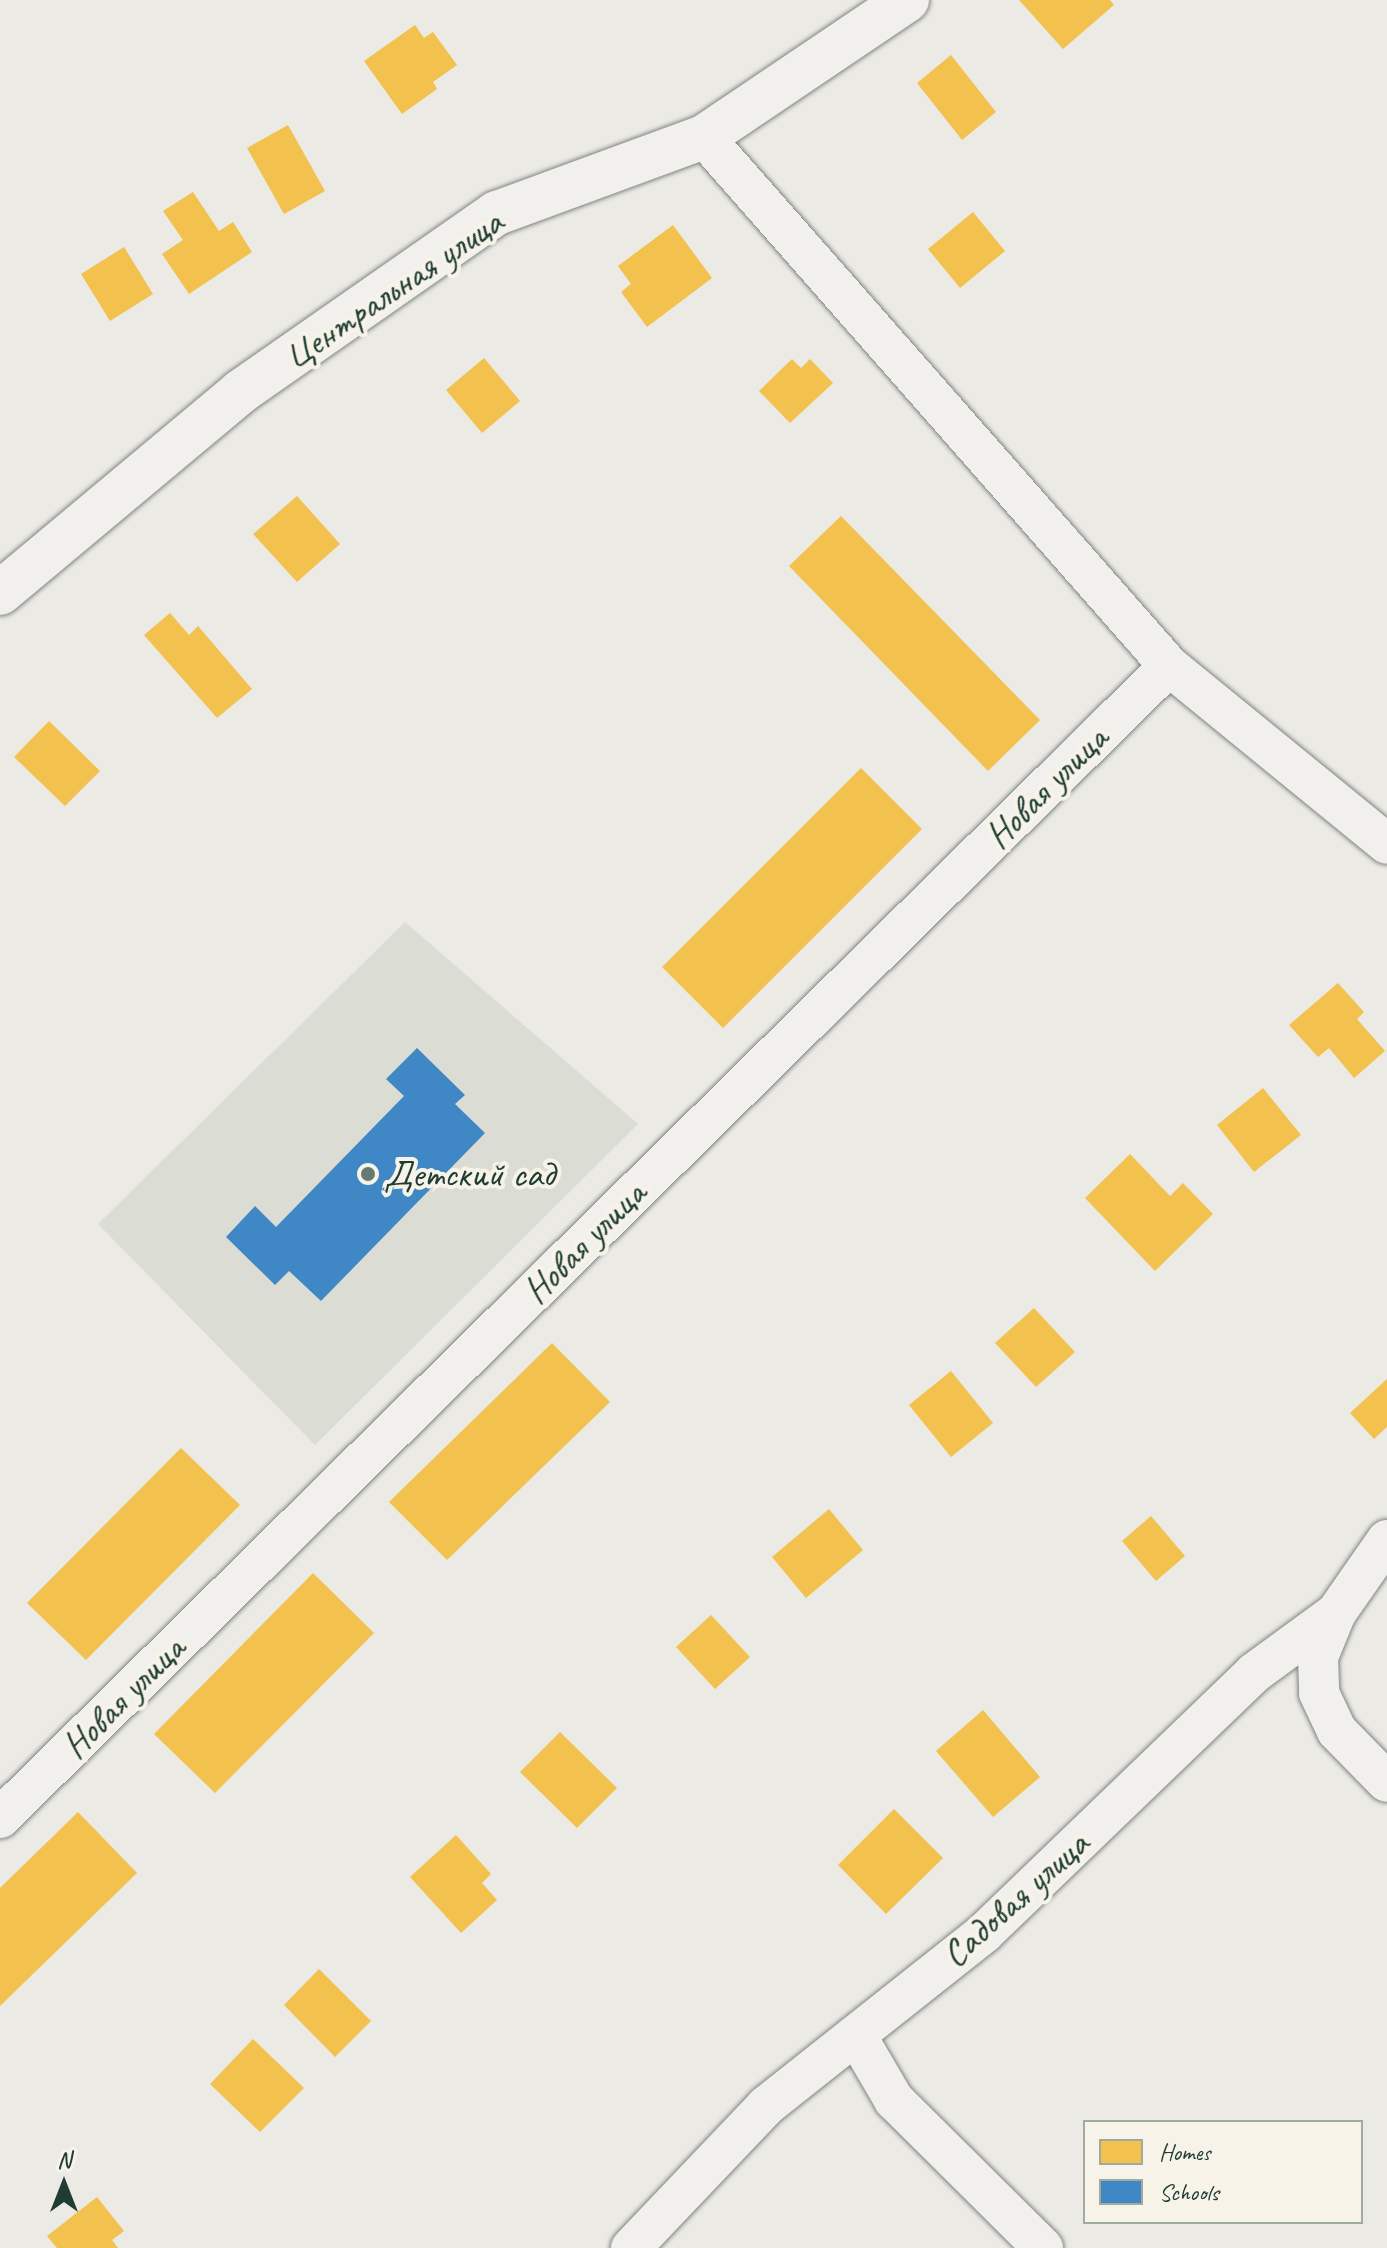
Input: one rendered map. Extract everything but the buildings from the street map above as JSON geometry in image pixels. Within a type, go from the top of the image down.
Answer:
[{"type":"street","name":"Центральная улица","points":[[0,593],[240,392],[497,213],[704,137],[907,0]]},
{"type":"street","points":[[704,137],[1169,666],[1387,844]]},
{"type":"street","name":"Новая улица","points":[[0,1818],[1169,666]]},
{"type":"street","name":"Садовая улица","points":[[631,2248],[766,2106],[984,1933],[1254,1673],[1336,1613],[1387,1540]]},
{"type":"street","points":[[1336,1613],[1318,1657],[1319,1693],[1337,1731],[1387,1782]]},
{"type":"street","points":[[856,2035],[894,2100],[1043,2248]]},
{"type":"shaded area","name":"Детский сад","points":[[405,922],[638,1124],[315,1445],[98,1224]]},
{"type":"place","name":"Детский сад","points":[[368,1174]]}]
